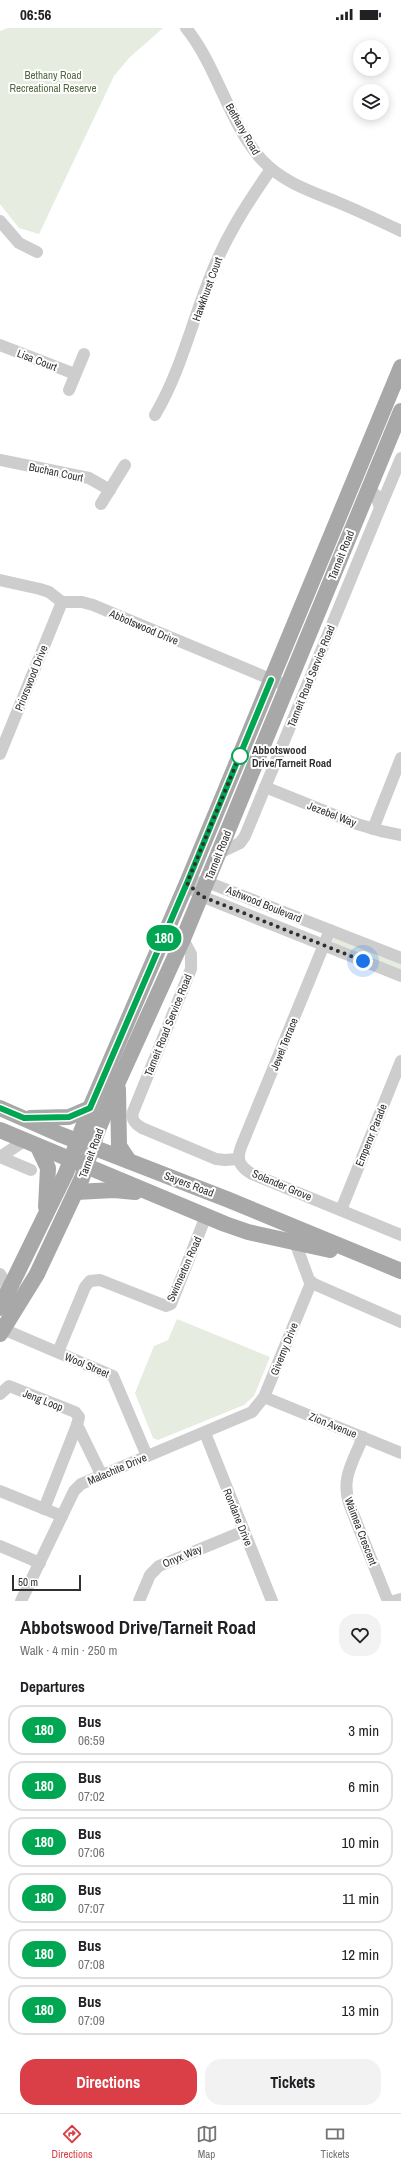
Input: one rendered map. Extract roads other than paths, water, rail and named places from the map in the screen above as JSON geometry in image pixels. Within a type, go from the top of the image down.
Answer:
[{"type":"main road","name":"Tarneit Road","points":[[0,1308],[5,1292],[22,1265],[71,1160],[90,1108],[187,883],[401,367]]},
{"type":"main road","name":"Tarneit Road","points":[[2,1332],[37,1274],[76,1192],[118,1082],[183,939],[401,412]]},
{"type":"main road","points":[[307,593],[326,563],[355,495],[361,489],[368,489]]},
{"type":"main road","points":[[118,1082],[118,1140],[129,1161]]},
{"type":"main road","name":"Sayers Road","points":[[0,1108],[77,1141],[93,1146],[401,1271]]},
{"type":"main road","points":[[24,1118],[69,1117],[90,1108]]},
{"type":"main road","name":"Sayers Road","points":[[0,1130],[86,1167],[248,1232],[378,1262]]},
{"type":"main road","points":[[31,1144],[48,1168],[46,1213]]},
{"type":"main road","points":[[76,1192],[114,1190],[150,1193]]},
{"type":"street","name":"Bethany Road","points":[[186,28],[202,53],[246,138],[261,159],[271,169],[299,186],[375,218],[401,231]]},
{"type":"street","name":"Hawkhurst Court","points":[[155,415],[166,397],[186,347],[208,280],[224,243],[236,220],[271,169]]},
{"type":"street","name":"Bethany Road","points":[[375,218],[401,226]]},
{"type":"street","points":[[0,221],[20,243],[37,252]]},
{"type":"street","name":"Lisa Court","points":[[0,345],[75,374]]},
{"type":"street","points":[[69,390],[84,354]]},
{"type":"street","points":[[380,508],[401,458]]},
{"type":"street","name":"Buchan Court","points":[[0,460],[89,478],[110,490]]},
{"type":"street","points":[[101,504],[125,465]]},
{"type":"street","points":[[368,489],[376,496],[380,508]]},
{"type":"street","name":"Tarneit Road Service Road","points":[[219,853],[242,841],[380,508]]},
{"type":"street","points":[[0,580],[40,588],[49,592],[62,602]]},
{"type":"street","name":"Abbotswood Drive","points":[[62,602],[82,602],[94,605],[287,686]]},
{"type":"street","name":"Priorswood Drive","points":[[0,754],[62,602]]},
{"type":"street","points":[[372,829],[401,758]]},
{"type":"street","name":"Jezebel Way","points":[[265,787],[372,829],[401,835]]},
{"type":"street","name":"Ashwood Boulevard","points":[[187,883],[330,930],[401,958]]},
{"type":"street","name":"Ashwood Boulevard","points":[[204,889],[324,946],[401,976]]},
{"type":"street","name":"Jewel Terrace","points":[[238,1159],[241,1147],[330,930]]},
{"type":"street","name":"Tarneit Road Service Road","points":[[183,939],[191,954],[191,969],[133,1112],[133,1120],[142,1128],[216,1159],[238,1159]]},
{"type":"street","name":"Emperor Parade","points":[[341,1210],[401,1061]]},
{"type":"street","points":[[0,1157],[31,1144]]},
{"type":"street","points":[[0,1157],[31,1170]]},
{"type":"street","name":"Solander Grove","points":[[238,1159],[241,1166],[252,1174],[401,1235]]},
{"type":"street","name":"Swinnerton Road","points":[[58,1352],[85,1287],[90,1281],[100,1280],[166,1306],[171,1304],[206,1216]]},
{"type":"street","points":[[295,1242],[311,1283],[401,1322]]},
{"type":"street","points":[[0,1269],[22,1265]]},
{"type":"street","points":[[0,1274],[5,1292]]},
{"type":"street","name":"Giverny Drive","points":[[252,1412],[264,1397],[311,1283]]},
{"type":"street","name":"Wool Street","points":[[2,1332],[58,1352],[113,1376],[147,1456]]},
{"type":"street","name":"Jeng Loop","points":[[0,1394],[9,1386],[75,1412],[79,1417],[77,1425],[101,1474]]},
{"type":"street","name":"Zion Avenue","points":[[264,1397],[401,1453]]},
{"type":"street","name":"Malachite Drive","points":[[21,1601],[74,1491],[81,1484],[101,1474],[205,1433],[252,1412]]},
{"type":"street","points":[[44,1509],[77,1425]]},
{"type":"street","name":"Rondane Drive","points":[[205,1433],[272,1601]]},
{"type":"street","name":"Waimea Crescent","points":[[363,1437],[347,1477],[345,1490],[388,1601]]},
{"type":"street","points":[[0,1491],[62,1516]]},
{"type":"street","name":"Onyx Way","points":[[139,1601],[150,1576],[159,1566],[244,1531]]},
{"type":"street","points":[[0,1546],[40,1563]]},
{"type":"street","points":[[394,1601],[401,1599]]},
{"type":"place","name":"Abbotswood Drive/Tarneit Road","points":[[240,756]]},
{"type":"park label","name":"Bethany Road Recreational Reserve","points":[[53,81]]}]
